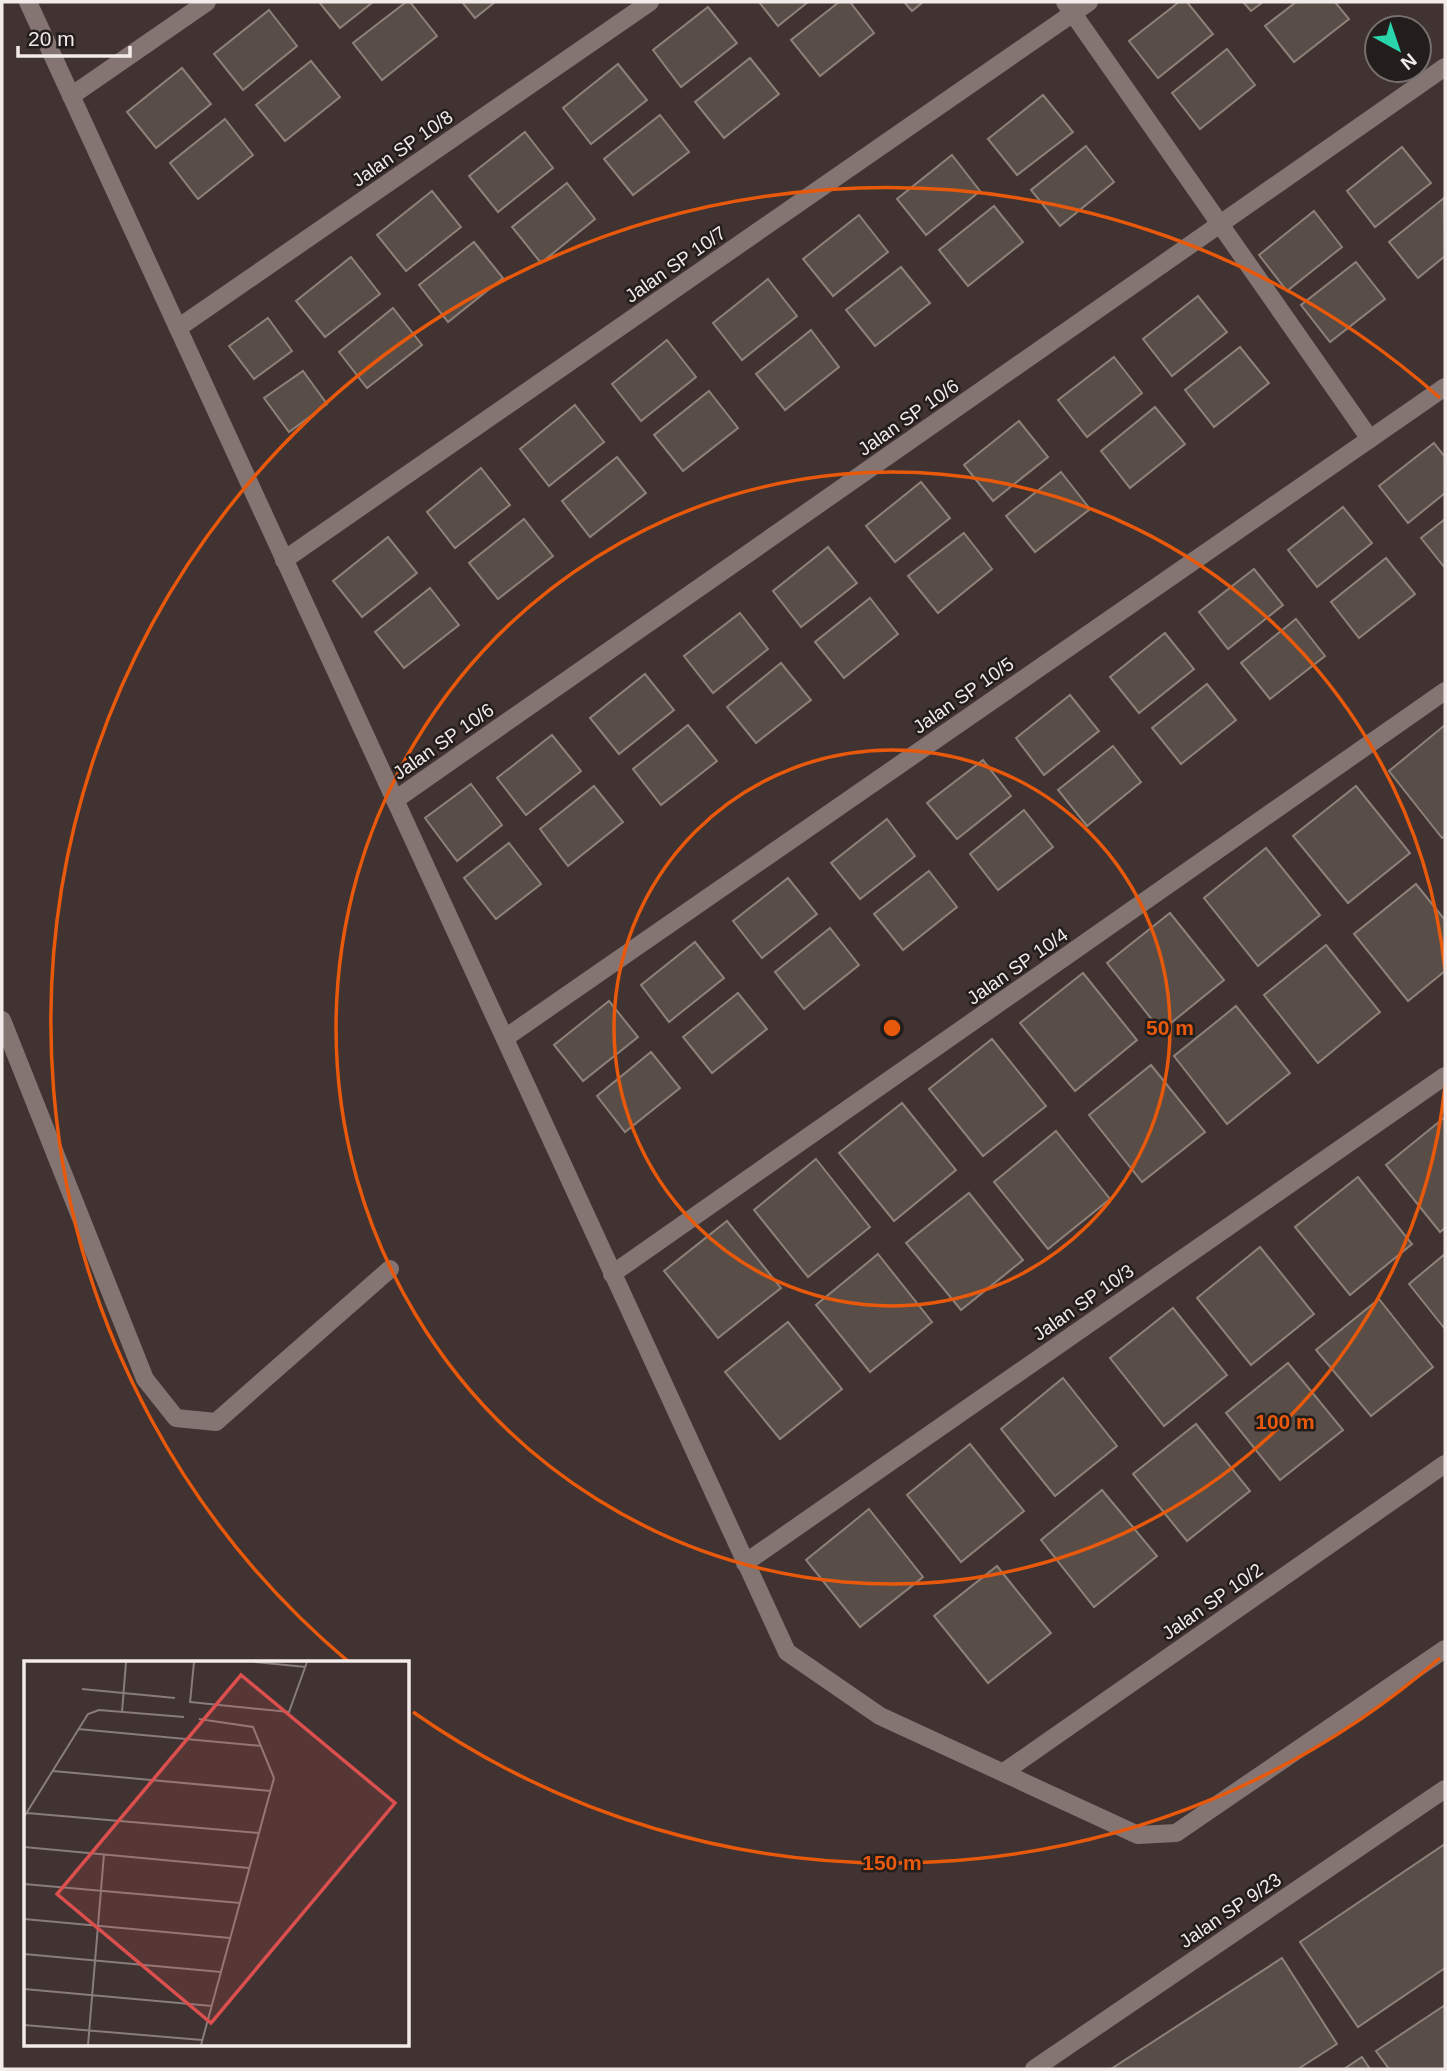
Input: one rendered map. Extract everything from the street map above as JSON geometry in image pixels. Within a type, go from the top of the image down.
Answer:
[{"type":"street","points":[[28,2],[787,1652],[880,1716],[1138,1835],[1176,1833],[1445,1649]]},
{"type":"street","points":[[71,96],[207,2]]},
{"type":"street","name":"Jalan SP 10/8","points":[[178,328],[650,2]]},
{"type":"street","name":"Jalan SP 10/7","points":[[284,560],[1069,8],[1089,2]]},
{"type":"street","points":[[1069,8],[1370,439]]},
{"type":"street","name":"Jalan SP 10/6","points":[[395,800],[1445,67]]},
{"type":"street","name":"Jalan SP 10/5","points":[[505,1038],[1445,387]]},
{"type":"street","name":"Jalan SP 10/4","points":[[612,1274],[1445,691]]},
{"type":"street","points":[[2,1020],[145,1379],[176,1418],[216,1422],[390,1269]]},
{"type":"street","name":"Jalan SP 10/3","points":[[746,1563],[1445,1076]]},
{"type":"street","name":"Jalan SP 10/2","points":[[1004,1772],[1445,1464]]},
{"type":"street","name":"Jalan SP 9/23","points":[[1037,2067],[1445,1789]]},
{"type":"building","points":[[319,2],[373,2],[340,28]]},
{"type":"building","points":[[406,2],[410,2],[437,36],[382,80],[353,43]]},
{"type":"building","points":[[462,2],[495,2],[475,18]]},
{"type":"building","points":[[759,2],[808,2],[778,26]]},
{"type":"building","points":[[839,2],[850,2],[874,33],[820,76],[791,40]]},
{"type":"building","points":[[904,2],[923,2],[912,11]]},
{"type":"building","points":[[1179,2],[1187,2],[1213,34],[1158,78],[1129,41]]},
{"type":"building","points":[[1243,2],[1263,2],[1251,11]]},
{"type":"building","points":[[1296,2],[1335,2],[1349,19],[1294,62],[1265,26]]},
{"type":"building","points":[[708,7],[737,43],[681,87],[653,50]]},
{"type":"building","points":[[269,10],[297,46],[243,90],[214,54]]},
{"type":"building","points":[[1227,49],[1255,85],[1200,129],[1172,93]]},
{"type":"building","points":[[750,58],[779,94],[724,138],[695,102]]},
{"type":"building","points":[[311,61],[340,97],[285,141],[256,105]]},
{"type":"building","points":[[618,64],[647,100],[591,144],[563,108]]},
{"type":"building","points":[[182,68],[211,104],[156,148],[127,112]]},
{"type":"building","points":[[1043,95],[1073,132],[1017,175],[988,139]]},
{"type":"building","points":[[660,115],[689,152],[633,195],[604,159]]},
{"type":"building","points":[[225,119],[253,155],[198,199],[170,163]]},
{"type":"building","points":[[525,132],[553,168],[498,212],[469,176]]},
{"type":"building","points":[[1086,146],[1114,182],[1060,226],[1031,190]]},
{"type":"building","points":[[1402,147],[1431,183],[1375,227],[1347,191]]},
{"type":"building","points":[[952,155],[980,191],[926,235],[897,199]]},
{"type":"building","points":[[567,183],[595,219],[541,263],[512,227]]},
{"type":"building","points":[[432,191],[461,227],[406,271],[377,235]]},
{"type":"building","points":[[1444,198],[1445,256],[1418,278],[1389,242]]},
{"type":"building","points":[[994,206],[1023,242],[968,286],[939,250]]},
{"type":"building","points":[[1314,211],[1342,247],[1287,291],[1259,255]]},
{"type":"building","points":[[859,215],[888,252],[833,296],[803,259]]},
{"type":"building","points":[[474,242],[503,278],[448,322],[419,285]]},
{"type":"building","points":[[351,257],[380,294],[325,337],[296,301]]},
{"type":"building","points":[[1356,262],[1385,299],[1330,342],[1301,305]]},
{"type":"building","points":[[901,267],[930,303],[875,346],[846,310]]},
{"type":"building","points":[[768,279],[797,316],[742,360],[713,323]]},
{"type":"building","points":[[1198,296],[1227,332],[1172,376],[1143,339]]},
{"type":"building","points":[[393,308],[422,345],[367,388],[339,352]]},
{"type":"building","points":[[268,318],[292,351],[254,379],[229,346]]},
{"type":"building","points":[[811,330],[839,367],[785,410],[756,374]]},
{"type":"building","points":[[667,340],[696,377],[641,421],[612,384]]},
{"type":"building","points":[[1240,347],[1269,383],[1214,427],[1185,390]]},
{"type":"building","points":[[1114,357],[1142,393],[1087,437],[1058,400]]},
{"type":"building","points":[[303,371],[327,404],[289,432],[264,398]]},
{"type":"building","points":[[709,391],[738,428],[683,471],[654,435]]},
{"type":"building","points":[[575,405],[604,442],[549,486],[520,449]]},
{"type":"building","points":[[1155,407],[1185,444],[1130,488],[1101,451]]},
{"type":"building","points":[[1019,421],[1048,457],[993,501],[964,465]]},
{"type":"building","points":[[1434,443],[1445,457],[1445,493],[1408,523],[1379,486]]},
{"type":"building","points":[[617,457],[646,493],[590,537],[562,501]]},
{"type":"building","points":[[481,468],[510,505],[455,548],[427,512]]},
{"type":"building","points":[[1061,472],[1090,509],[1035,552],[1006,516]]},
{"type":"building","points":[[921,482],[950,518],[895,562],[866,526]]},
{"type":"building","points":[[1343,507],[1372,543],[1317,587],[1288,550]]},
{"type":"building","points":[[524,519],[553,556],[498,599],[469,563]]},
{"type":"building","points":[[1445,519],[1445,568],[1421,538]]},
{"type":"building","points":[[964,533],[992,569],[938,613],[908,576]]},
{"type":"building","points":[[388,537],[417,573],[362,617],[333,581]]},
{"type":"building","points":[[828,547],[857,583],[801,627],[773,591]]},
{"type":"building","points":[[1386,558],[1415,594],[1359,638],[1331,602]]},
{"type":"building","points":[[1254,569],[1283,605],[1228,649],[1199,612]]},
{"type":"building","points":[[430,588],[459,625],[404,668],[375,632]]},
{"type":"building","points":[[870,598],[898,634],[844,678],[815,642]]},
{"type":"building","points":[[740,613],[768,649],[713,693],[684,656]]},
{"type":"building","points":[[1296,619],[1325,656],[1270,699],[1241,663]]},
{"type":"building","points":[[1165,633],[1194,669],[1139,713],[1110,677]]},
{"type":"building","points":[[781,663],[811,700],[756,743],[727,707]]},
{"type":"building","points":[[645,674],[674,710],[619,754],[590,718]]},
{"type":"building","points":[[1207,684],[1236,720],[1181,764],[1152,728]]},
{"type":"building","points":[[1070,695],[1099,731],[1044,775],[1016,738]]},
{"type":"building","points":[[688,725],[717,761],[661,805],[633,769]]},
{"type":"building","points":[[1445,725],[1445,836],[1442,838],[1389,771]]},
{"type":"building","points":[[552,735],[581,771],[526,815],[497,778]]},
{"type":"building","points":[[1113,746],[1141,782],[1087,826],[1058,790]]},
{"type":"building","points":[[983,760],[1011,796],[957,839],[927,803]]},
{"type":"building","points":[[471,784],[502,825],[457,861],[425,818]]},
{"type":"building","points":[[594,786],[623,822],[568,866],[540,829]]},
{"type":"building","points":[[1356,786],[1410,853],[1348,903],[1293,836]]},
{"type":"building","points":[[1024,810],[1053,847],[998,890],[970,854]]},
{"type":"building","points":[[887,819],[915,856],[860,899],[831,863]]},
{"type":"building","points":[[509,843],[541,884],[496,919],[464,878]]},
{"type":"building","points":[[1266,848],[1320,915],[1258,966],[1204,898]]},
{"type":"building","points":[[929,871],[957,907],[903,950],[874,914]]},
{"type":"building","points":[[788,878],[817,914],[762,958],[733,921]]},
{"type":"building","points":[[1416,884],[1445,920],[1445,971],[1408,1001],[1354,934]]},
{"type":"building","points":[[1170,913],[1224,980],[1161,1031],[1107,963]]},
{"type":"building","points":[[830,928],[859,965],[804,1009],[775,972]]},
{"type":"building","points":[[695,942],[724,978],[669,1022],[641,985]]},
{"type":"building","points":[[1326,945],[1380,1012],[1318,1063],[1264,995]]},
{"type":"building","points":[[1083,973],[1137,1040],[1075,1091],[1020,1023]]},
{"type":"building","points":[[738,993],[767,1029],[712,1073],[683,1037]]},
{"type":"building","points":[[609,1001],[638,1037],[583,1081],[554,1045]]},
{"type":"building","points":[[1236,1006],[1290,1073],[1227,1124],[1174,1056]]},
{"type":"building","points":[[992,1039],[1046,1106],[983,1156],[929,1089]]},
{"type":"building","points":[[651,1052],[680,1088],[625,1132],[597,1096]]},
{"type":"building","points":[[1151,1065],[1205,1132],[1142,1182],[1089,1115]]},
{"type":"building","points":[[902,1103],[956,1170],[894,1221],[839,1153]]},
{"type":"building","points":[[1445,1117],[1445,1228],[1440,1232],[1386,1165]]},
{"type":"building","points":[[1056,1131],[1110,1199],[1048,1249],[994,1182]]},
{"type":"building","points":[[816,1159],[870,1227],[808,1277],[754,1210]]},
{"type":"building","points":[[1358,1177],[1412,1244],[1350,1295],[1295,1227]]},
{"type":"building","points":[[969,1193],[1023,1260],[961,1310],[906,1243]]},
{"type":"building","points":[[727,1221],[781,1288],[718,1338],[664,1271]]},
{"type":"building","points":[[1260,1247],[1314,1314],[1251,1365],[1197,1298]]},
{"type":"building","points":[[878,1254],[932,1322],[870,1372],[816,1305]]},
{"type":"building","points":[[1445,1254],[1445,1329],[1409,1284]]},
{"type":"building","points":[[1379,1299],[1433,1367],[1371,1416],[1316,1350]]},
{"type":"building","points":[[1173,1308],[1227,1375],[1164,1426],[1110,1358]]},
{"type":"building","points":[[788,1322],[842,1389],[780,1439],[725,1372]]},
{"type":"building","points":[[1288,1363],[1343,1430],[1280,1480],[1226,1413]]},
{"type":"building","points":[[1063,1378],[1117,1446],[1055,1496],[1001,1429]]},
{"type":"building","points":[[1196,1424],[1250,1491],[1187,1541],[1133,1474]]},
{"type":"building","points":[[970,1444],[1024,1511],[961,1562],[907,1495]]},
{"type":"building","points":[[1102,1490],[1157,1556],[1094,1607],[1041,1540]]},
{"type":"building","points":[[869,1509],[923,1577],[860,1627],[806,1560]]},
{"type":"building","points":[[997,1566],[1051,1633],[988,1683],[934,1616]]},
{"type":"building","points":[[1445,1844],[1445,1968],[1358,2027],[1300,1942]]},
{"type":"building","points":[[1282,1958],[1337,2044],[1298,2069],[1111,2069]]},
{"type":"building","points":[[1445,2005],[1445,2069],[1389,2069],[1376,2051]]},
{"type":"building","points":[[1362,2057],[1370,2069],[1344,2069]]}]
